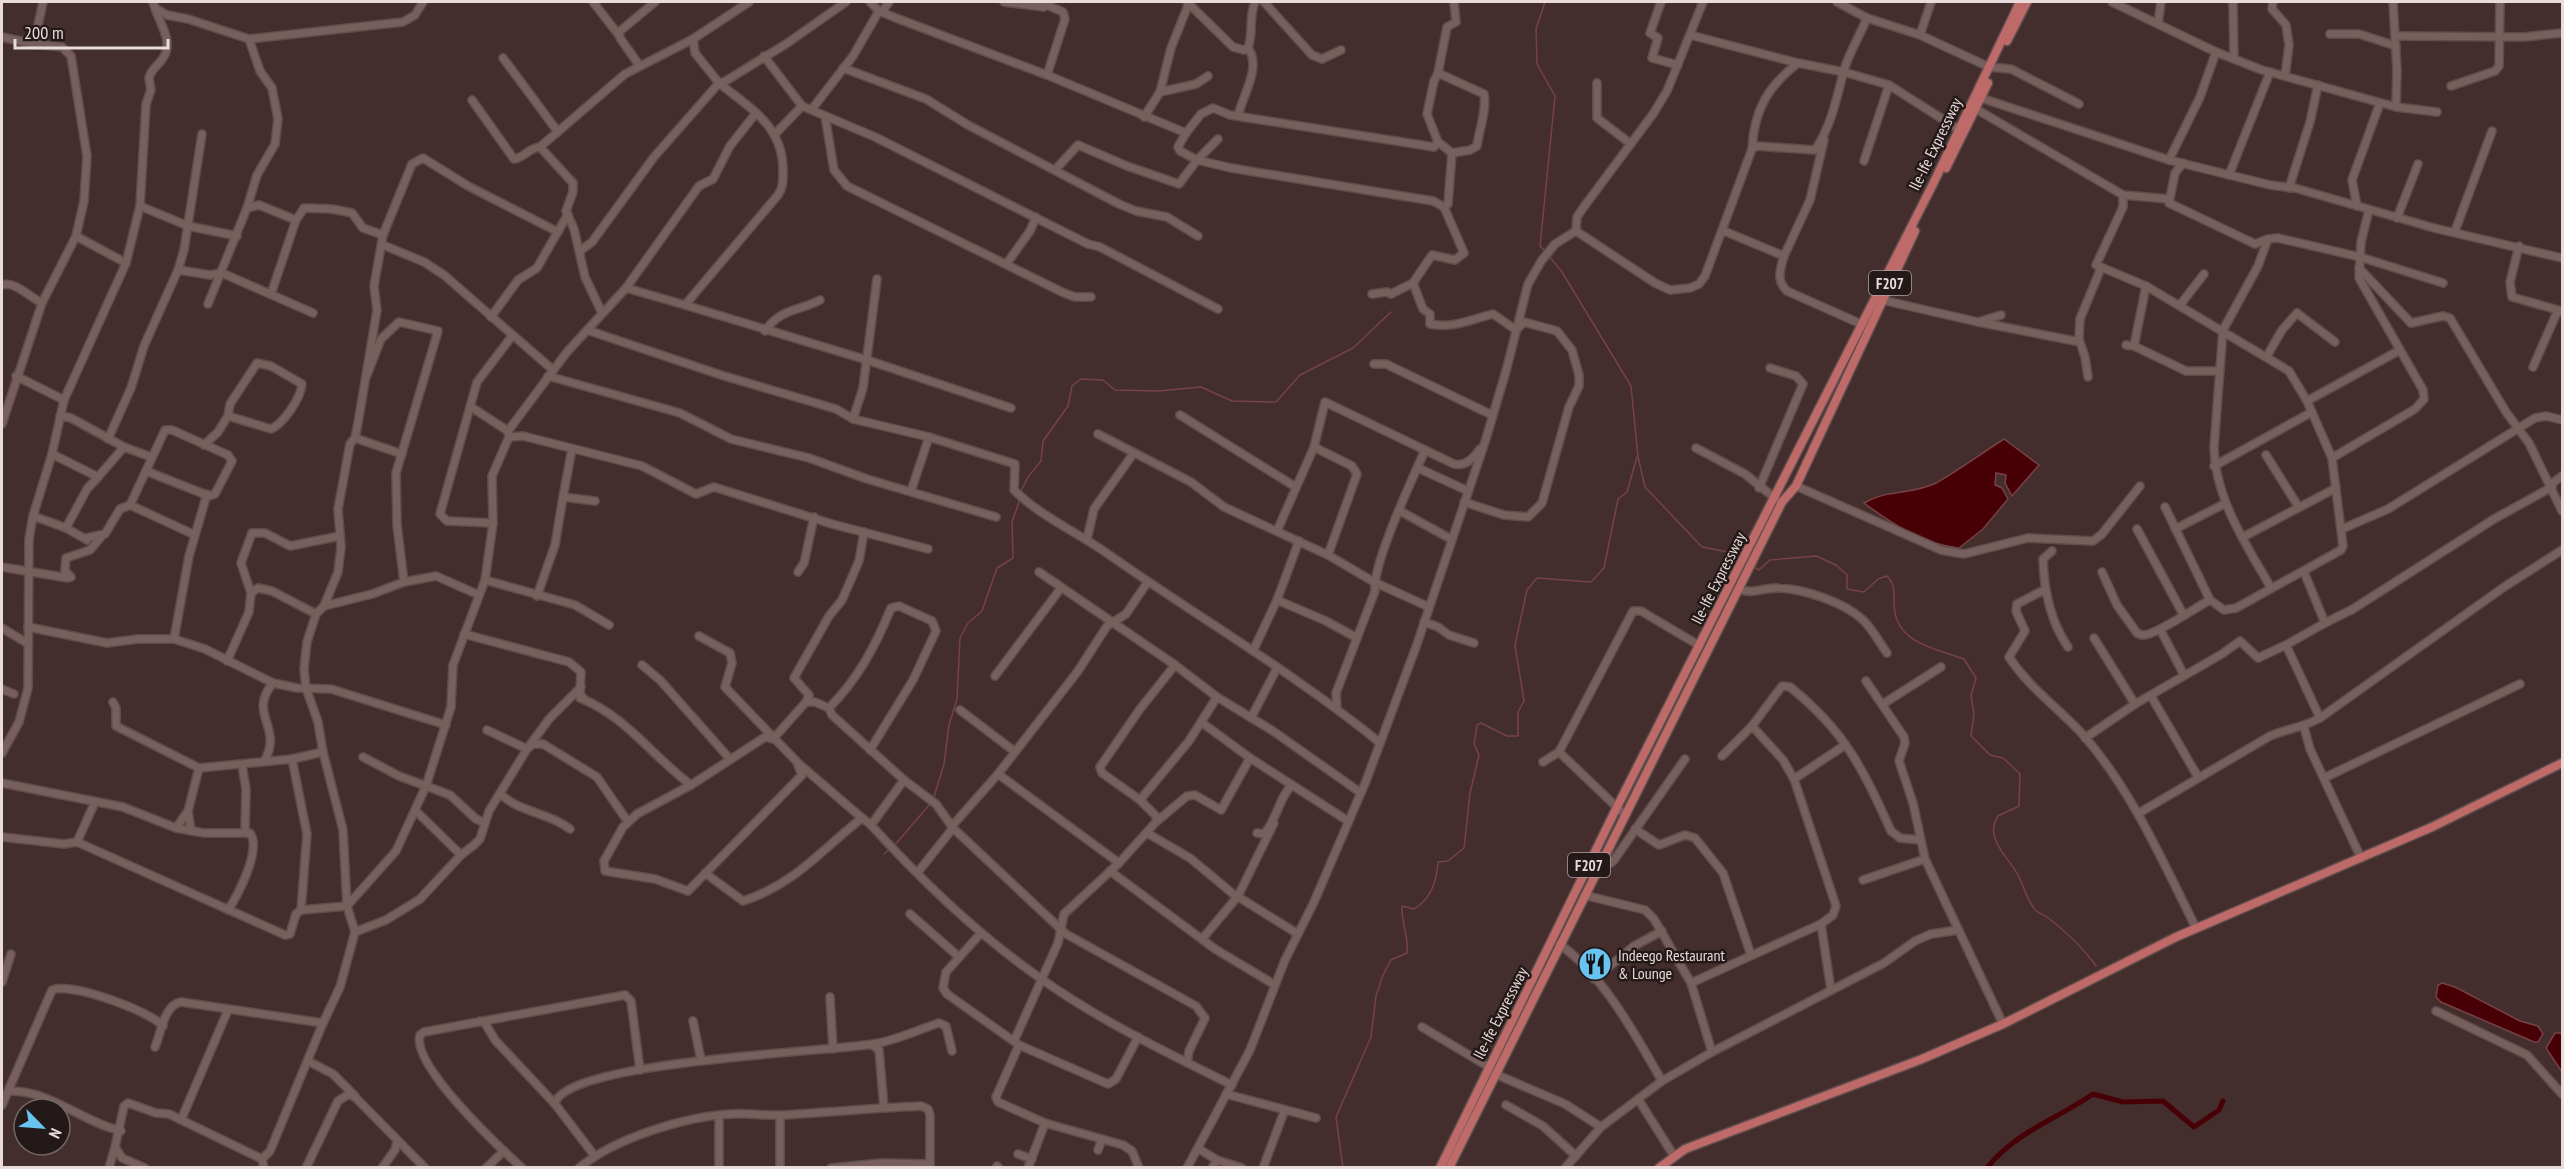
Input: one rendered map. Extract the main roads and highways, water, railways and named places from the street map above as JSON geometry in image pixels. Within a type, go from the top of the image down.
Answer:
[{"type":"main road","name":"Ile-Ife Expressway","points":[[1860,331],[1882,300],[1976,109],[2020,2]]},
{"type":"main road","name":"Ile-Ife Expressway","points":[[1449,1167],[1492,1071],[1700,646],[1747,563],[1770,516],[1796,486],[1860,331],[1958,129],[2027,2]]},
{"type":"main road","name":"Ile-Ife Expressway","points":[[1770,516],[1773,498],[1849,357]]},
{"type":"main road","name":"Ile-Ife Expressway","points":[[1534,985],[1559,944],[1584,895],[1601,861],[1620,812],[1738,589],[1747,563]]},
{"type":"main road","points":[[1659,1167],[1674,1156],[1712,1138],[1922,1059],[2003,1024],[2196,928],[2361,858],[2562,764]]},
{"type":"main road","name":"Ile-Ife Expressway","points":[[1440,1167],[1492,1071]]},
{"type":"waterway","points":[[1545,2],[1536,29],[1537,64],[1555,96],[1540,246],[1546,252]]},
{"type":"waterway","points":[[1549,256],[1562,272],[1631,386],[1638,457],[1645,487],[1702,547],[1728,552],[1739,559]]},
{"type":"waterway","points":[[1021,491],[1028,477],[1041,461],[1043,441],[1068,406],[1072,386],[1081,379],[1103,380],[1115,390],[1158,391],[1201,387],[1232,401],[1276,402],[1300,375],[1353,348],[1391,312]]},
{"type":"waterway","points":[[1343,1168],[1336,1117],[1371,1037],[1376,996],[1383,975],[1391,960],[1407,953],[1402,906],[1414,909],[1420,905],[1432,888],[1438,862],[1448,861],[1464,848],[1470,793],[1479,755],[1474,744],[1477,725],[1481,723],[1507,736],[1518,736],[1518,712],[1524,701],[1515,645],[1527,590],[1537,578],[1591,582],[1604,568],[1618,499],[1627,492],[1637,457]]},
{"type":"waterway","points":[[933,800],[944,764],[949,725],[957,699],[960,638],[968,623],[982,611],[997,568],[1013,558],[1012,522],[1020,499]]},
{"type":"waterway","points":[[1754,567],[1759,570],[1770,560],[1816,556],[1836,565],[1847,575],[1847,589],[1864,592],[1878,579],[1887,576],[1894,589],[1896,616],[1908,635],[1929,647],[1964,659],[1976,678],[1971,696],[1974,714],[1971,736],[1990,755],[2003,758],[2020,774],[2019,806],[1998,816],[1994,824],[1996,840],[2019,877],[2035,909],[2069,936],[2096,966]]},
{"type":"waterway","points":[[894,846],[930,804]]},
{"type":"waterway","points":[[884,854],[890,849]]},
{"type":"waterway","points":[[1987,1168],[2023,1135],[2093,1094],[2123,1102],[2163,1101],[2194,1127],[2219,1110],[2223,1101]]},
{"type":"place","name":"Indeego Restaurant & Lounge","points":[[1595,964]]}]
